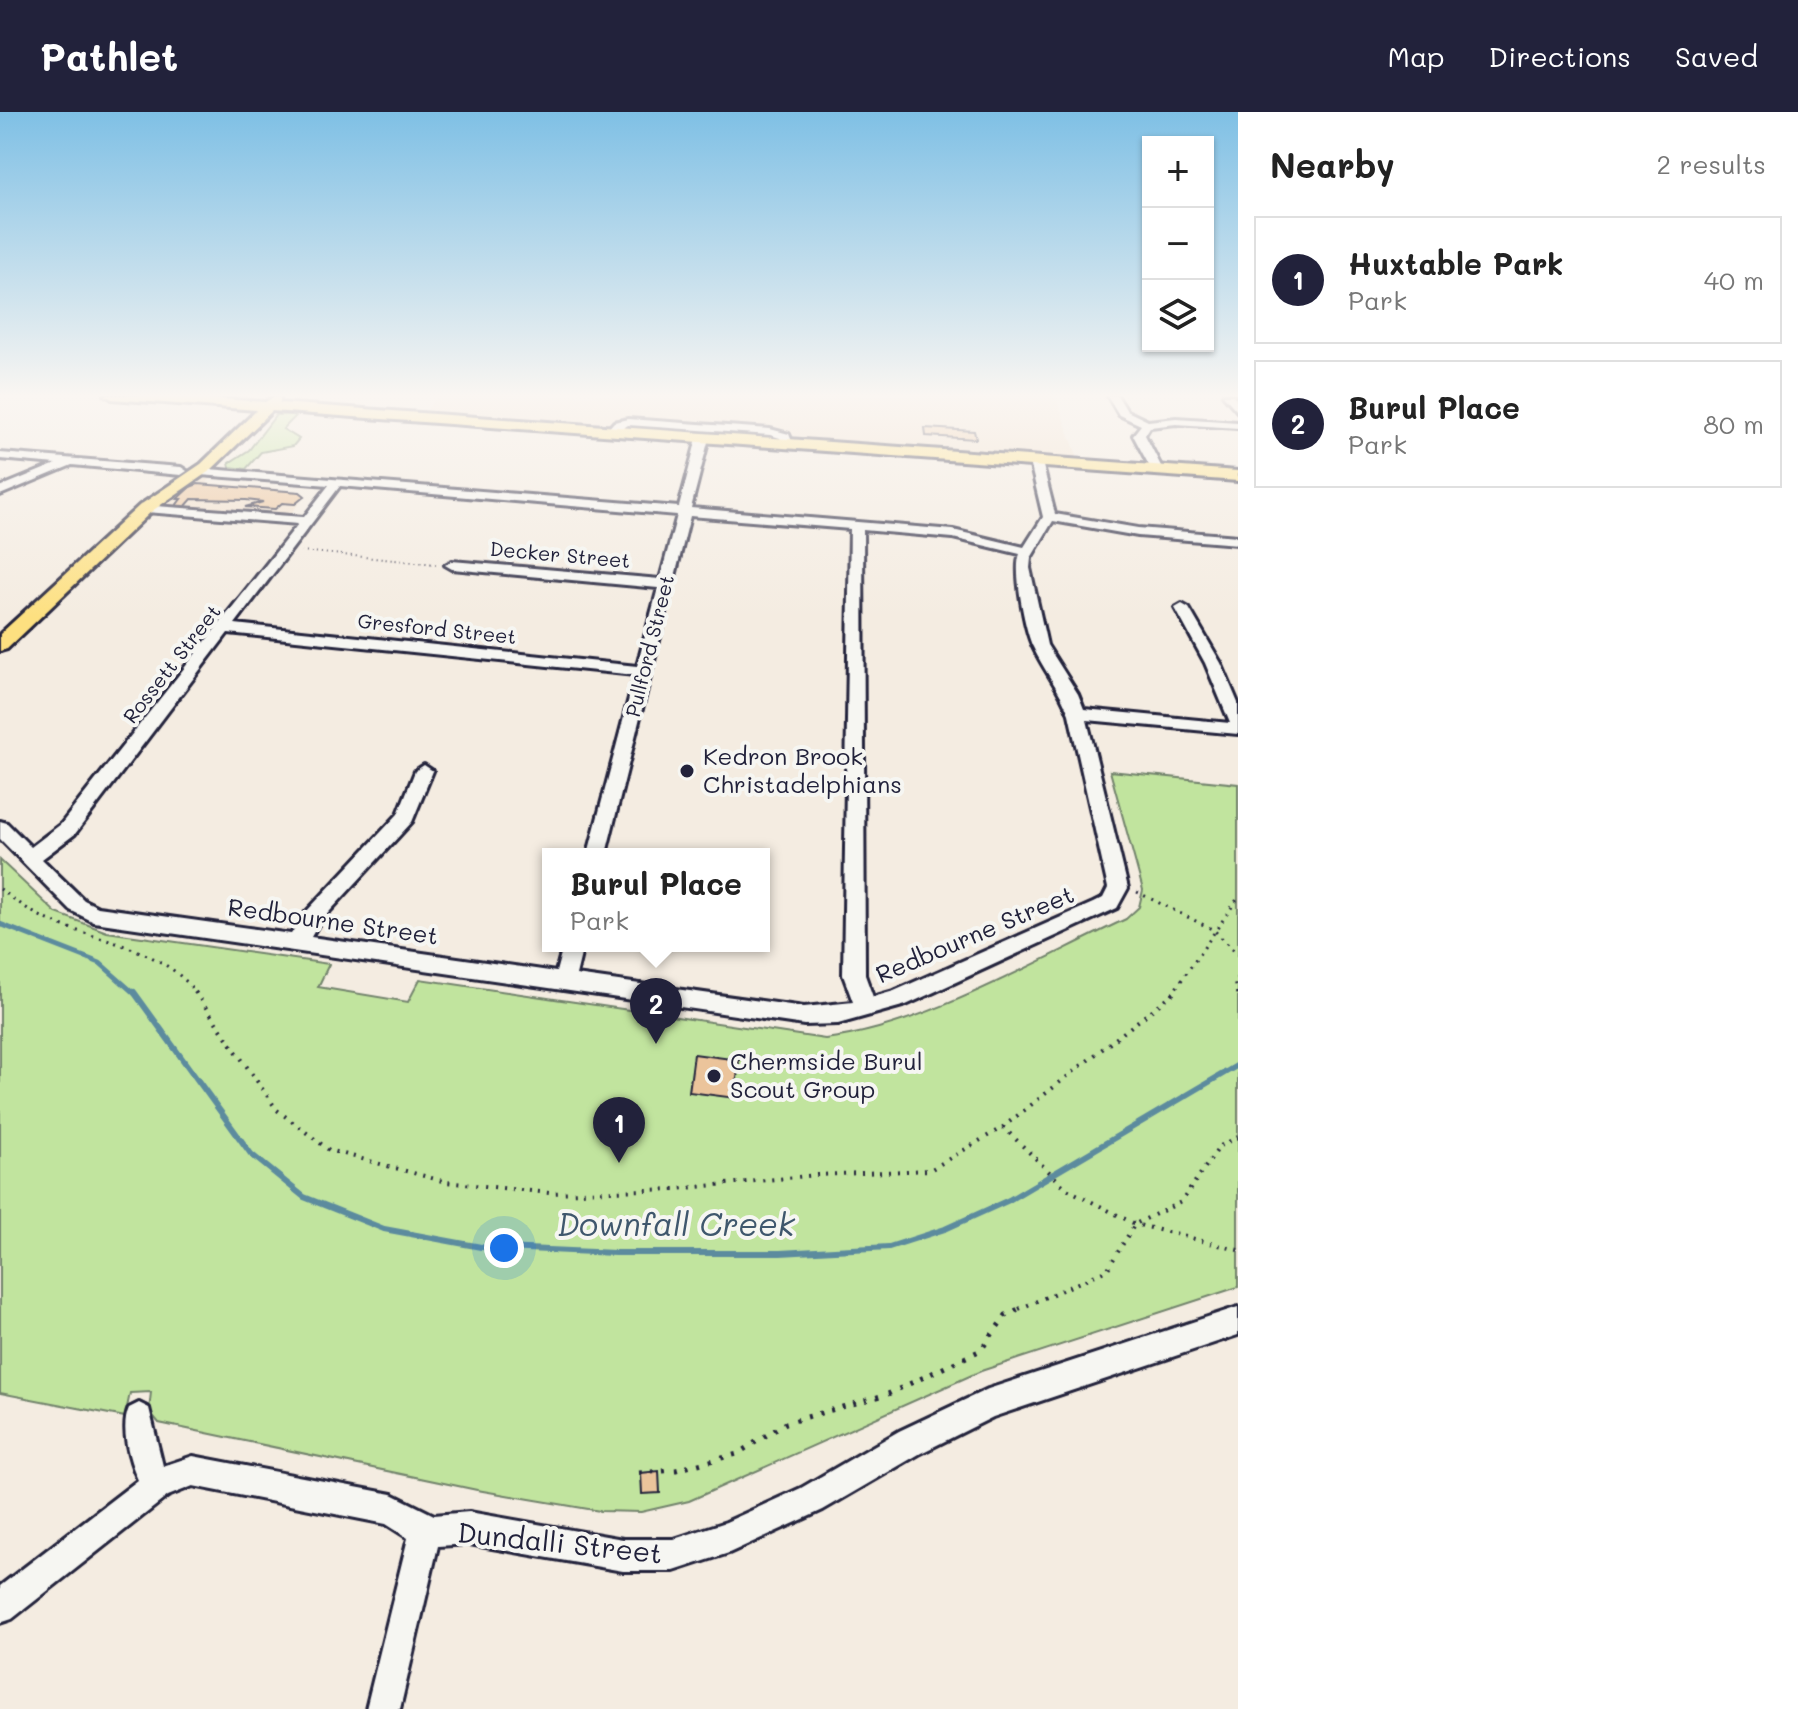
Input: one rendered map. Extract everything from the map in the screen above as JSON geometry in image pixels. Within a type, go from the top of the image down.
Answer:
[{"type":"main road","points":[[1150,470],[1238,476]]},
{"type":"main road","points":[[146,508],[148,500],[181,471]]},
{"type":"main road","points":[[0,645],[146,508],[200,471]]},
{"type":"street","points":[[0,491],[51,470]]},
{"type":"street","points":[[163,470],[181,471]]},
{"type":"street","name":"Pullford Street","points":[[599,848],[695,470]]},
{"type":"street","points":[[1038,470],[1049,517],[1028,552],[1023,568],[1039,645],[1070,694],[1077,714],[1118,888]]},
{"type":"street","points":[[200,471],[965,535],[1028,552]]},
{"type":"street","name":"Rossett Street","points":[[29,859],[68,829],[336,484]]},
{"type":"street","points":[[146,508],[309,521]]},
{"type":"street","points":[[1049,517],[1138,532],[1238,540]]},
{"type":"street","points":[[857,526],[854,975],[866,1008]]},
{"type":"street","name":"Decker Street","points":[[452,565],[665,584]]},
{"type":"street","points":[[1182,608],[1213,663],[1238,722]]},
{"type":"street","name":"Gresford Street","points":[[226,628],[643,671]]},
{"type":"street","points":[[1077,714],[1238,729]]},
{"type":"street","points":[[297,942],[318,910],[406,817],[424,771]]},
{"type":"street","name":"Redbourne Street","points":[[0,828],[84,910],[816,1017],[866,1008],[919,990],[1110,903],[1118,888]]},
{"type":"street","points":[[564,981],[571,952]]},
{"type":"street","name":"Dundalli Street","points":[[0,1607],[157,1485],[181,1473],[204,1471],[392,1510],[412,1524],[426,1529],[450,1532],[469,1528],[623,1555],[674,1555],[729,1537],[812,1499],[910,1442],[988,1404],[1238,1321]]},
{"type":"street","points":[[139,1418],[146,1463],[157,1485]]},
{"type":"street","points":[[383,1709],[426,1529]]},
{"type":"path","points":[[287,550],[452,565]]},
{"type":"path","points":[[1118,888],[1167,905],[1214,930],[1238,955]]},
{"type":"path","points":[[0,889],[41,917],[137,950],[183,975],[241,1054],[277,1110],[329,1150],[446,1182],[549,1193],[676,1189],[817,1175],[930,1170],[1003,1127],[1177,990],[1238,898]]},
{"type":"path","points":[[1238,978],[1234,982],[1238,996]]},
{"type":"path","points":[[1003,1127],[1067,1189],[1135,1224],[1238,1250]]},
{"type":"path","points":[[639,1473],[676,1470],[737,1454],[786,1423],[888,1394],[981,1350],[1006,1315],[1107,1270],[1135,1224],[1181,1202],[1220,1146],[1238,1137]]},
{"type":"shaded area","points":[[210,479],[207,483],[299,491],[306,495],[287,518],[165,506],[164,503],[191,482]]},
{"type":"green space","points":[[1110,771],[1238,784],[1238,1287],[981,1371],[689,1501],[641,1512],[600,1511],[477,1490],[159,1423],[149,1411],[151,1392],[130,1393],[125,1417],[0,1393],[0,860],[56,913],[107,932],[329,964],[318,987],[408,1002],[420,979],[825,1039],[901,1021],[978,991],[1126,919],[1139,907],[1143,890]]},
{"type":"building","points":[[198,484],[300,492],[305,496],[295,504],[282,503],[275,509],[245,507],[263,502],[246,500],[192,499],[185,507],[175,507],[181,499],[177,499]]},
{"type":"building","name":"Chermside Burul Scout Group","points":[[694,1054],[739,1060],[735,1098],[689,1092]]},
{"type":"building","points":[[659,1471],[660,1493],[642,1494],[641,1473]]},
{"type":"waterway","name":"Downfall Creek","points":[[0,924],[100,963],[135,994]]},
{"type":"waterway","name":"Downfall Creek","points":[[134,992],[251,1154],[304,1197],[384,1229],[481,1247],[615,1253],[780,1253],[889,1247],[945,1229],[1009,1200],[1238,1065]]},
{"type":"place","name":"Kedron Brook Christadelphians","points":[[687,771]]},
{"type":"place","name":"Burul Place","points":[[656,1044]]},
{"type":"place","name":"Chermside Burul Scout Group","points":[[714,1076]]},
{"type":"place","name":"Huxtable Park","points":[[619,1163]]}]
